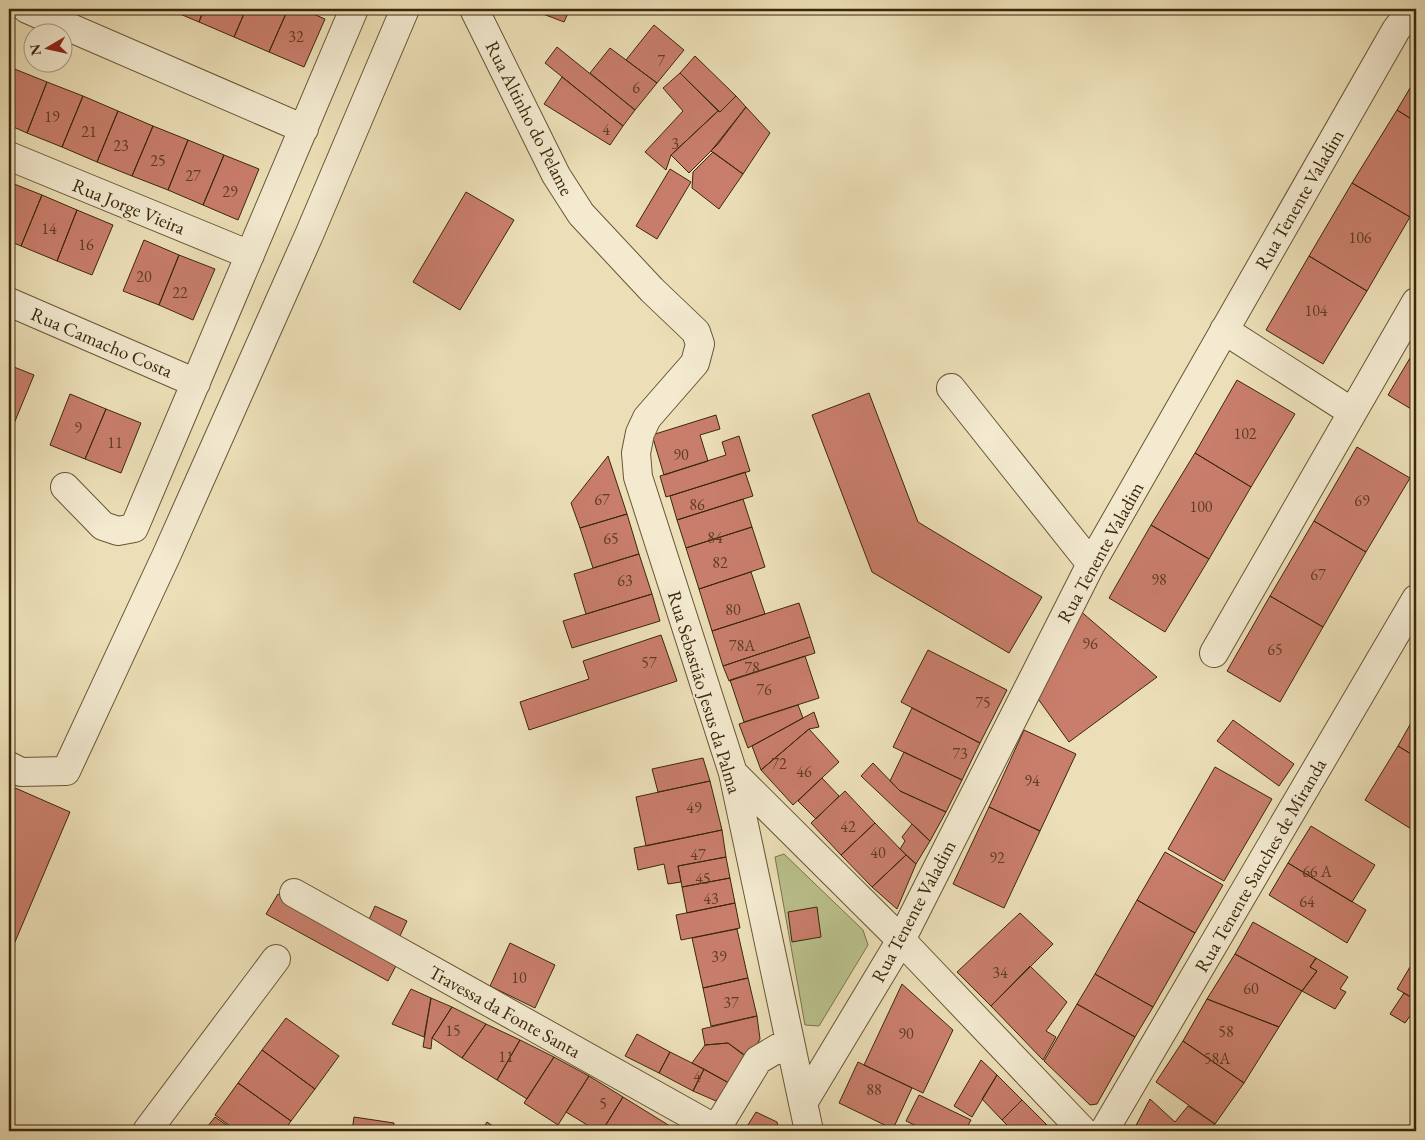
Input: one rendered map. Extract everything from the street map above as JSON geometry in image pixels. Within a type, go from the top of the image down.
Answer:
[{"type":"street","points":[[26,9],[304,129]]},
{"type":"street","points":[[65,487],[103,526],[118,531],[134,528],[354,9]]},
{"type":"street","points":[[9,766],[21,772],[66,771],[305,244],[405,9]]},
{"type":"street","name":"Rua Altinho do Pelame","points":[[474,9],[556,175],[580,214],[652,290]]},
{"type":"street","name":"Rua Tenente Valadim","points":[[806,1123],[901,940],[1091,564],[1391,38],[1412,9]]},
{"type":"street","name":"Rua Jorge Vieira","points":[[9,156],[250,255]]},
{"type":"street","name":"Rua Sebastião Jesus da Palma","points":[[652,290],[696,332],[700,344],[695,363],[646,418],[640,433],[636,453],[638,477],[732,774],[806,1123]]},
{"type":"street","name":"Rua Camacho Costa","points":[[9,302],[196,383]]},
{"type":"street","points":[[1214,653],[1416,302]]},
{"type":"street","points":[[1224,330],[1352,412]]},
{"type":"street","points":[[951,388],[1091,564]]},
{"type":"street","name":"Rua Tenente Sanches de Miranda","points":[[1104,1131],[1416,599]]},
{"type":"street","points":[[732,774],[901,940],[1083,1131]]},
{"type":"street","name":"Travessa da Fonte Santa","points":[[294,893],[716,1130]]},
{"type":"street","points":[[147,1131],[276,959]]},
{"type":"street","points":[[716,1130],[758,1060],[790,1041]]},
{"type":"green space","points":[[784,854],[863,930],[868,945],[819,1026],[805,1025],[775,857]]},
{"type":"building","points":[[168,9],[204,9],[199,22]]},
{"type":"building","points":[[204,9],[246,9],[234,37],[199,22]]},
{"type":"building","points":[[246,9],[288,9],[269,52],[234,37]]},
{"type":"building","points":[[288,9],[302,9],[325,19],[304,67],[269,52]]},
{"type":"building","points":[[530,9],[570,9],[564,22]]},
{"type":"building","points":[[654,25],[684,50],[657,83],[626,60]]},
{"type":"building","points":[[557,47],[635,110],[623,126],[545,63]]},
{"type":"building","points":[[610,48],[657,83],[635,110],[590,73]]},
{"type":"building","points":[[695,56],[736,96],[720,112],[680,73]]},
{"type":"building","points":[[12,68],[47,82],[27,133],[9,125],[9,76]]},
{"type":"building","points":[[680,73],[718,111],[671,155],[666,170],[645,152],[683,111],[663,88]]},
{"type":"building","points":[[562,77],[623,126],[610,145],[544,104]]},
{"type":"building","points":[[1416,78],[1416,122],[1397,110]]},
{"type":"building","points":[[47,82],[83,96],[62,147],[27,133]]},
{"type":"building","points":[[83,96],[118,111],[97,162],[62,147]]},
{"type":"building","points":[[736,96],[746,107],[718,144],[689,173],[671,155]]},
{"type":"building","points":[[746,107],[770,133],[743,174],[711,151]]},
{"type":"building","points":[[1397,110],[1416,122],[1416,207],[1410,217],[1352,183]]},
{"type":"building","points":[[118,111],[153,126],[132,176],[97,162]]},
{"type":"building","points":[[153,126],[188,140],[168,190],[132,176]]},
{"type":"building","points":[[188,140],[224,155],[203,205],[168,190]]},
{"type":"building","points":[[713,152],[743,174],[719,209],[692,188],[693,172]]},
{"type":"building","points":[[224,155],[259,169],[238,220],[203,205]]},
{"type":"building","points":[[670,169],[691,182],[657,239],[636,226]]},
{"type":"building","points":[[9,182],[42,195],[21,246],[9,241]]},
{"type":"building","points":[[1352,183],[1410,217],[1367,291],[1309,256]]},
{"type":"building","points":[[466,192],[514,220],[460,310],[413,282]]},
{"type":"building","points":[[42,195],[77,210],[57,261],[21,246]]},
{"type":"building","points":[[77,210],[113,225],[92,275],[57,261]]},
{"type":"building","points":[[144,240],[179,255],[159,305],[123,291]]},
{"type":"building","points":[[179,255],[215,269],[193,320],[159,305]]},
{"type":"building","points":[[1309,256],[1367,291],[1323,364],[1266,330]]},
{"type":"building","points":[[1416,348],[1416,412],[1388,395]]},
{"type":"building","points":[[9,365],[34,375],[13,426],[9,424]]},
{"type":"building","points":[[1237,380],[1295,414],[1251,487],[1195,453]]},
{"type":"building","points":[[869,393],[918,522],[1042,597],[1009,653],[872,572],[812,415]]},
{"type":"building","points":[[70,394],[106,409],[85,459],[50,445]]},
{"type":"building","points":[[106,409],[141,423],[121,473],[85,459]]},
{"type":"building","points":[[716,415],[720,429],[700,435],[708,461],[664,475],[652,435]]},
{"type":"building","points":[[739,436],[750,471],[666,497],[660,476],[726,455],[722,442]]},
{"type":"building","points":[[1357,447],[1410,478],[1366,552],[1314,521]]},
{"type":"building","points":[[1195,453],[1251,487],[1209,559],[1151,525]]},
{"type":"building","points":[[608,456],[627,514],[580,528],[571,503]]},
{"type":"building","points":[[745,472],[753,496],[677,520],[670,496]]},
{"type":"building","points":[[743,499],[752,527],[686,548],[677,520]]},
{"type":"building","points":[[627,514],[639,554],[593,568],[580,528]]},
{"type":"building","points":[[1314,521],[1366,552],[1323,627],[1270,596]]},
{"type":"building","points":[[1151,525],[1209,559],[1165,632],[1109,598]]},
{"type":"building","points":[[752,527],[765,567],[699,589],[686,548]]},
{"type":"building","points":[[639,554],[652,594],[586,614],[574,574]]},
{"type":"building","points":[[751,572],[765,614],[712,631],[699,589]]},
{"type":"building","points":[[652,594],[660,621],[572,648],[563,621]]},
{"type":"building","points":[[1270,596],[1323,627],[1280,702],[1227,671]]},
{"type":"building","points":[[799,603],[810,637],[723,666],[712,631]]},
{"type":"building","points":[[1078,609],[1157,677],[1069,742],[1036,696]]},
{"type":"building","points":[[661,635],[677,681],[529,730],[520,702],[589,679],[583,661]]},
{"type":"building","points":[[810,637],[815,653],[729,681],[723,666]]},
{"type":"building","points":[[928,650],[1007,690],[980,743],[901,702]]},
{"type":"building","points":[[805,656],[819,698],[744,722],[730,680]]},
{"type":"building","points":[[798,705],[803,718],[748,748],[739,724]]},
{"type":"building","points":[[912,708],[980,743],[962,780],[893,747]]},
{"type":"building","points":[[814,712],[819,727],[809,729],[761,770],[752,746]]},
{"type":"building","points":[[1416,714],[1416,757],[1398,746]]},
{"type":"building","points":[[1233,720],[1294,764],[1279,786],[1217,741]]},
{"type":"building","points":[[809,729],[839,762],[793,805],[761,770]]},
{"type":"building","points":[[1024,730],[1076,754],[1040,831],[989,807]]},
{"type":"building","points":[[1398,746],[1416,757],[1416,832],[1365,800]]},
{"type":"building","points":[[904,752],[962,780],[946,812],[900,791],[890,781]]},
{"type":"building","points":[[703,758],[710,781],[658,792],[652,769]]},
{"type":"building","points":[[873,763],[900,791],[946,812],[930,841],[861,776]]},
{"type":"building","points":[[1215,767],[1272,799],[1224,881],[1168,849]]},
{"type":"building","points":[[822,778],[839,796],[816,819],[798,801]]},
{"type":"building","points":[[710,781],[722,830],[646,846],[636,797]]},
{"type":"building","points":[[13,787],[70,812],[9,956],[9,798]]},
{"type":"building","points":[[845,791],[875,823],[841,855],[811,823]]},
{"type":"building","points":[[989,807],[1040,831],[1004,908],[953,884]]},
{"type":"building","points":[[875,823],[906,855],[872,887],[841,855]]},
{"type":"building","points":[[912,824],[930,841],[916,864],[900,849],[905,841],[902,837]]},
{"type":"building","points":[[1311,826],[1375,865],[1352,902],[1288,863]]},
{"type":"building","points":[[722,830],[726,857],[678,866],[681,882],[668,884],[664,864],[638,870],[634,848]]},
{"type":"building","points":[[1165,852],[1223,885],[1195,933],[1137,900]]},
{"type":"building","points":[[906,855],[916,864],[897,909],[872,887]]},
{"type":"building","points":[[726,857],[730,878],[682,887],[678,866]]},
{"type":"building","points":[[1288,863],[1366,910],[1347,943],[1269,895]]},
{"type":"building","points":[[730,878],[735,903],[687,913],[682,887]]},
{"type":"building","points":[[278,894],[399,960],[388,981],[266,914]]},
{"type":"building","points":[[1137,900],[1195,933],[1153,1007],[1095,974]]},
{"type":"building","points":[[735,903],[740,928],[681,940],[676,915]]},
{"type":"building","points":[[375,906],[407,921],[398,940],[366,926]]},
{"type":"building","points":[[817,907],[821,937],[792,942],[788,912]]},
{"type":"building","points":[[1020,913],[1053,944],[991,1006],[957,972]]},
{"type":"building","points":[[1253,922],[1316,958],[1310,967],[1317,971],[1302,991],[1235,954]]},
{"type":"building","points":[[737,929],[748,978],[703,988],[692,938]]},
{"type":"building","points":[[510,943],[555,965],[535,1008],[490,986]]},
{"type":"building","points":[[1235,954],[1302,991],[1279,1027],[1207,999]]},
{"type":"building","points":[[1316,958],[1348,977],[1340,989],[1346,992],[1335,1009],[1302,991],[1317,971],[1310,967]]},
{"type":"building","points":[[1030,966],[1067,1002],[1046,1031],[1056,1037],[1043,1060],[991,1006]]},
{"type":"building","points":[[1410,967],[1416,970],[1416,1000],[1397,989]]},
{"type":"building","points":[[1095,974],[1153,1007],[1135,1037],[1077,1004]]},
{"type":"building","points":[[748,978],[757,1016],[711,1026],[703,988]]},
{"type":"building","points":[[902,984],[953,1030],[923,1093],[864,1065]]},
{"type":"building","points":[[411,989],[431,998],[424,1037],[392,1024]]},
{"type":"building","points":[[1404,993],[1416,1000],[1416,1021],[1410,1016],[1405,1023],[1390,1014]]},
{"type":"building","points":[[431,998],[452,1007],[432,1038],[431,1049],[423,1047]]},
{"type":"building","points":[[1207,999],[1279,1027],[1244,1083],[1183,1041]]},
{"type":"building","points":[[1077,1004],[1135,1037],[1097,1104],[1090,1105],[1044,1061]]},
{"type":"building","points":[[452,1007],[486,1024],[462,1058],[432,1038]]},
{"type":"building","points":[[757,1016],[760,1039],[749,1058],[728,1043],[705,1045],[702,1029]]},
{"type":"building","points":[[286,1018],[339,1056],[315,1089],[262,1050]]},
{"type":"building","points":[[486,1024],[520,1040],[497,1080],[462,1058]]},
{"type":"building","points":[[637,1034],[670,1052],[659,1073],[625,1056]]},
{"type":"building","points":[[520,1040],[554,1057],[527,1099],[497,1080]]},
{"type":"building","points":[[1183,1041],[1244,1083],[1215,1124],[1156,1082]]},
{"type":"building","points":[[728,1043],[746,1057],[729,1083],[692,1063],[705,1045]]},
{"type":"building","points":[[262,1050],[315,1089],[291,1121],[238,1083]]},
{"type":"building","points":[[670,1052],[704,1069],[693,1091],[659,1073]]},
{"type":"building","points":[[554,1057],[589,1076],[558,1125],[524,1103]]},
{"type":"building","points":[[981,1060],[997,1075],[972,1117],[954,1106]]},
{"type":"building","points":[[858,1062],[912,1088],[893,1129],[839,1103]]},
{"type":"building","points":[[704,1069],[729,1083],[716,1101],[693,1091]]},
{"type":"building","points":[[997,1075],[1022,1100],[1002,1120],[982,1099]]},
{"type":"building","points":[[589,1076],[623,1097],[602,1131],[597,1131],[566,1112]]},
{"type":"building","points":[[238,1083],[291,1121],[284,1131],[237,1131],[215,1115]]},
{"type":"building","points":[[919,1095],[971,1120],[965,1131],[927,1131],[906,1121]]},
{"type":"building","points":[[623,1097],[678,1131],[602,1131]]},
{"type":"building","points":[[1150,1099],[1175,1122],[1188,1106],[1215,1124],[1209,1131],[1133,1131]]},
{"type":"building","points":[[1022,1100],[1046,1124],[1041,1131],[1013,1131],[1002,1120]]},
{"type":"building","points":[[756,1112],[777,1122],[779,1131],[737,1131],[741,1125],[746,1128]]},
{"type":"building","points":[[215,1117],[235,1131],[204,1131]]},
{"type":"building","points":[[354,1117],[394,1123],[393,1131],[352,1131]]},
{"type":"building","points":[[487,1122],[500,1131],[481,1131]]},
{"type":"building","points":[[1046,1124],[1053,1131],[1041,1131]]}]
